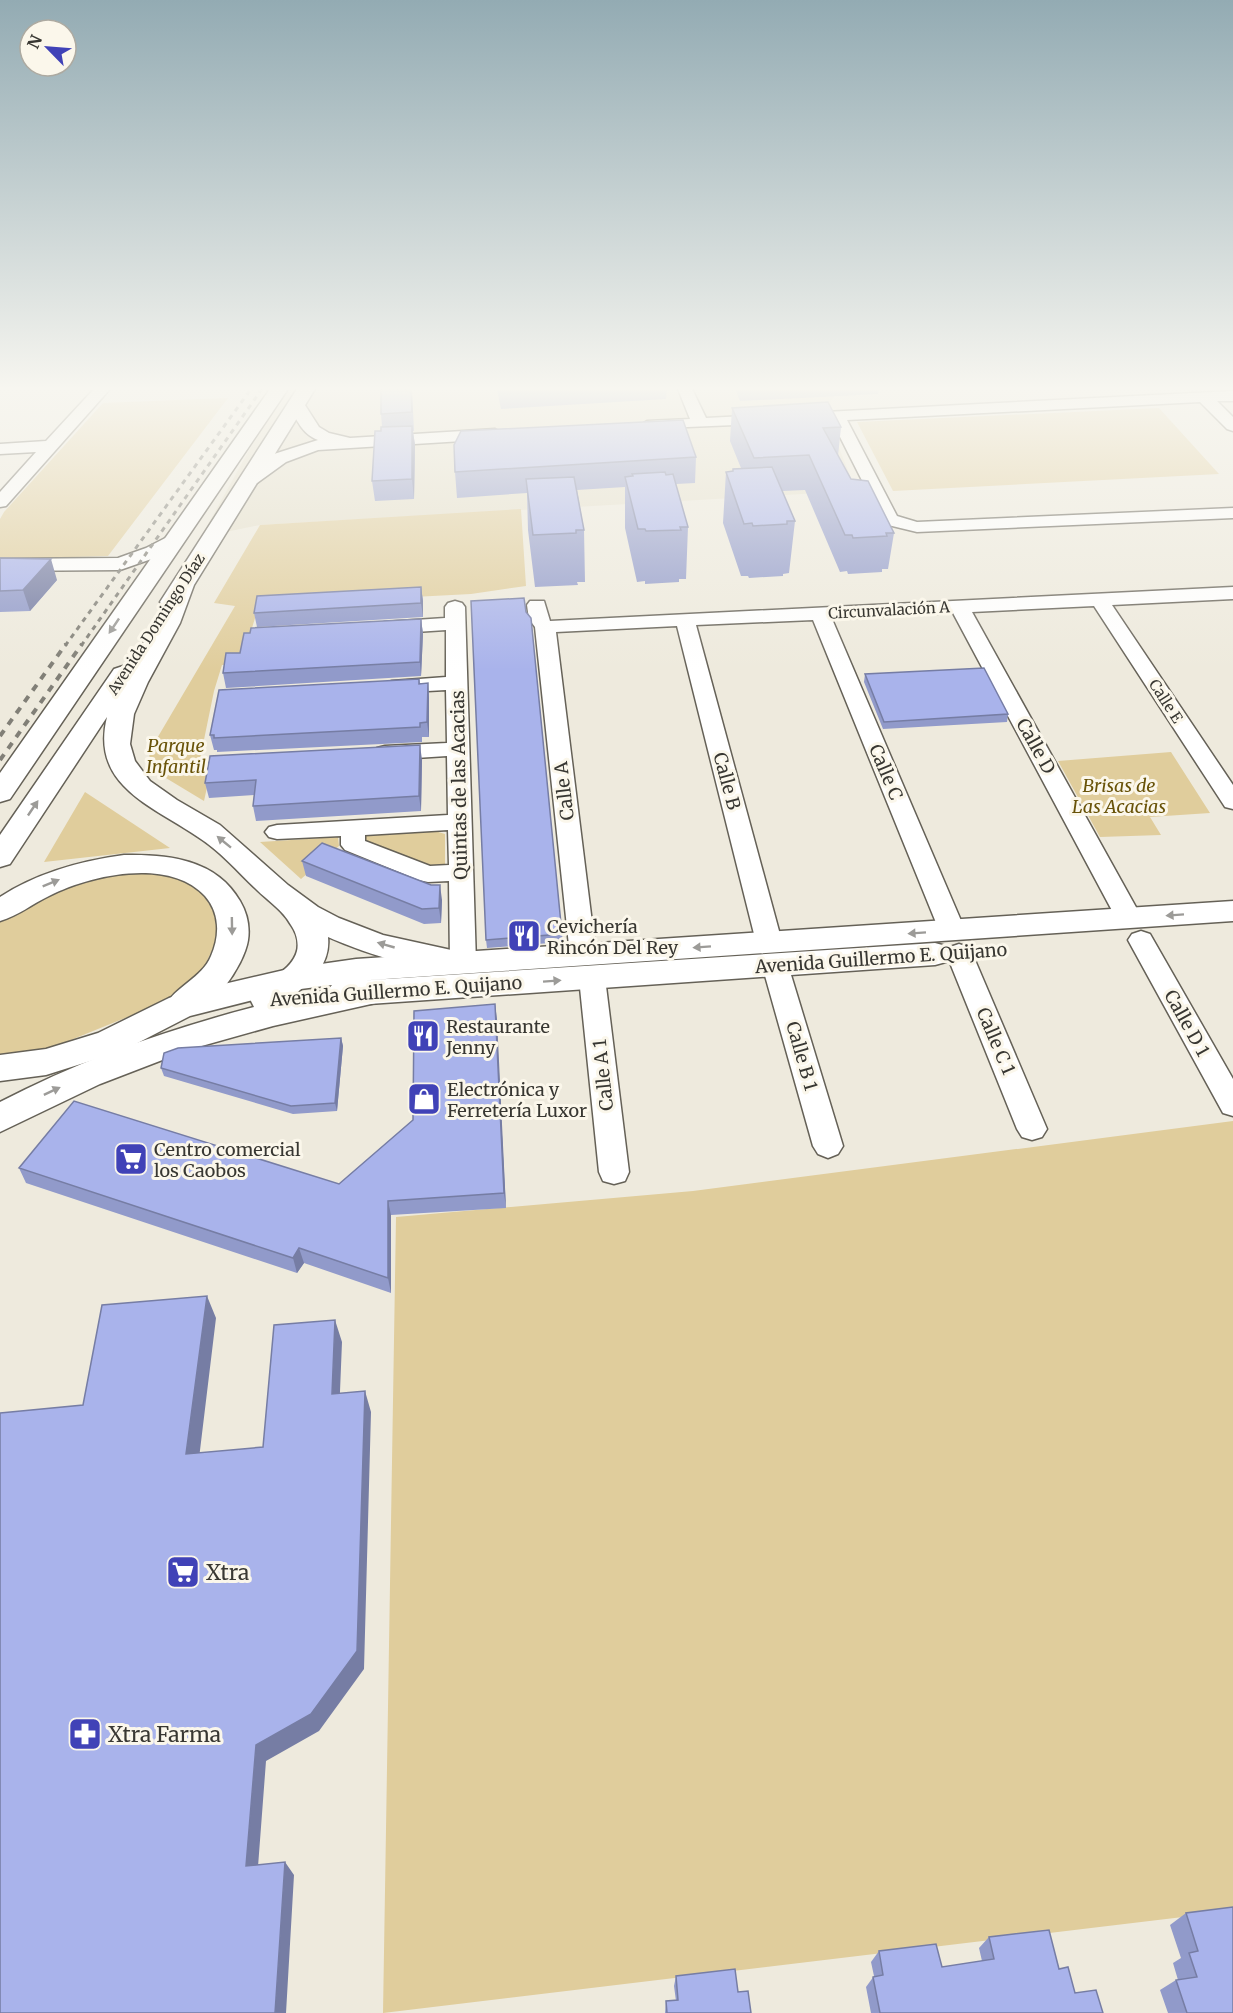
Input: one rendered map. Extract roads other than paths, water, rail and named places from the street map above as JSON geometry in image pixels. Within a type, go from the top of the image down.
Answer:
[{"type":"main road","name":"Avenida Domingo Díaz","points":[[0,793],[214,483]]},
{"type":"main road","name":"Avenida Domingo Díaz","points":[[0,857],[183,585],[248,483]]},
{"type":"main road","points":[[183,585],[168,623],[132,689],[119,722],[117,732],[119,752],[132,778],[145,792],[213,833],[290,902],[330,925],[371,941],[463,963]]},
{"type":"main road","points":[[0,911],[47,884],[98,868],[133,865],[169,866],[204,879],[224,896],[233,920],[231,943],[227,956],[211,982],[174,1010],[110,1042],[46,1062],[0,1068]]},
{"type":"main road","points":[[266,999],[293,979],[312,957],[314,945],[303,917],[290,902]]},
{"type":"main road","name":"Avenida Guillermo E. Quijano","points":[[174,1010],[187,1015],[266,999],[314,994],[368,994],[588,966],[1135,929],[1233,911]]},
{"type":"main road","name":"Avenida Guillermo E. Quijano","points":[[1135,929],[1233,934]]},
{"type":"main road","name":"Avenida Guillermo E. Quijano","points":[[174,1010],[293,979],[356,970],[463,963],[588,966]]},
{"type":"main road","points":[[0,1118],[83,1077],[190,1036],[264,1015],[368,994]]},
{"type":"street","points":[[0,502],[17,483]]},
{"type":"street","points":[[871,483],[890,520],[902,525],[917,527],[1233,513]]},
{"type":"street","points":[[0,565],[120,564],[153,552],[177,537]]},
{"type":"street","points":[[120,564],[138,576],[140,584],[138,592]]},
{"type":"street","name":"Circunvalación A","points":[[545,627],[1233,594]]},
{"type":"street","name":"Calle E","points":[[1099,599],[1233,802]]},
{"type":"street","name":"Calle A","points":[[537,605],[539,619],[545,627],[588,966]]},
{"type":"street","name":"Calle D","points":[[959,606],[1135,929]]},
{"type":"street","name":"Calle C","points":[[820,614],[956,942]]},
{"type":"street","name":"Quintas de las Acacias","points":[[363,629],[455,615],[463,963]]},
{"type":"street","name":"Calle B","points":[[685,621],[772,954]]},
{"type":"street","points":[[375,688],[457,683]]},
{"type":"street","points":[[364,754],[458,749]]},
{"type":"street","points":[[277,832],[460,822]]},
{"type":"street","points":[[353,827],[352,845],[428,874],[461,873]]},
{"type":"street","name":"Calle D 1","points":[[1135,929],[1233,1105]]},
{"type":"street","name":"Calle C 1","points":[[956,942],[1032,1129]]},
{"type":"street","name":"Calle B 1","points":[[772,954],[828,1146]]},
{"type":"street","name":"Calle A 1","points":[[588,966],[614,1172]]},
{"type":"railway","points":[[65,646],[183,483]]},
{"type":"railway","points":[[81,646],[196,483]]},
{"type":"railway","points":[[0,736],[66,644]]},
{"type":"railway","points":[[0,760],[82,644]]},
{"type":"place","name":"Cevichería Rincón Del Rey","points":[[524,936]]},
{"type":"place","name":"Restaurante Jenny","points":[[423,1036]]},
{"type":"place","name":"Electrónica y Ferretería Luxor","points":[[424,1099]]},
{"type":"place","name":"Centro comercial los Caobos","points":[[131,1159]]},
{"type":"place","name":"Xtra","points":[[183,1572]]},
{"type":"place","name":"Xtra Farma","points":[[85,1734]]},
{"type":"park label","name":"Parque Infantil","points":[[176,756]]},
{"type":"park label","name":"Brisas de Las Acacias","points":[[1119,795]]}]
